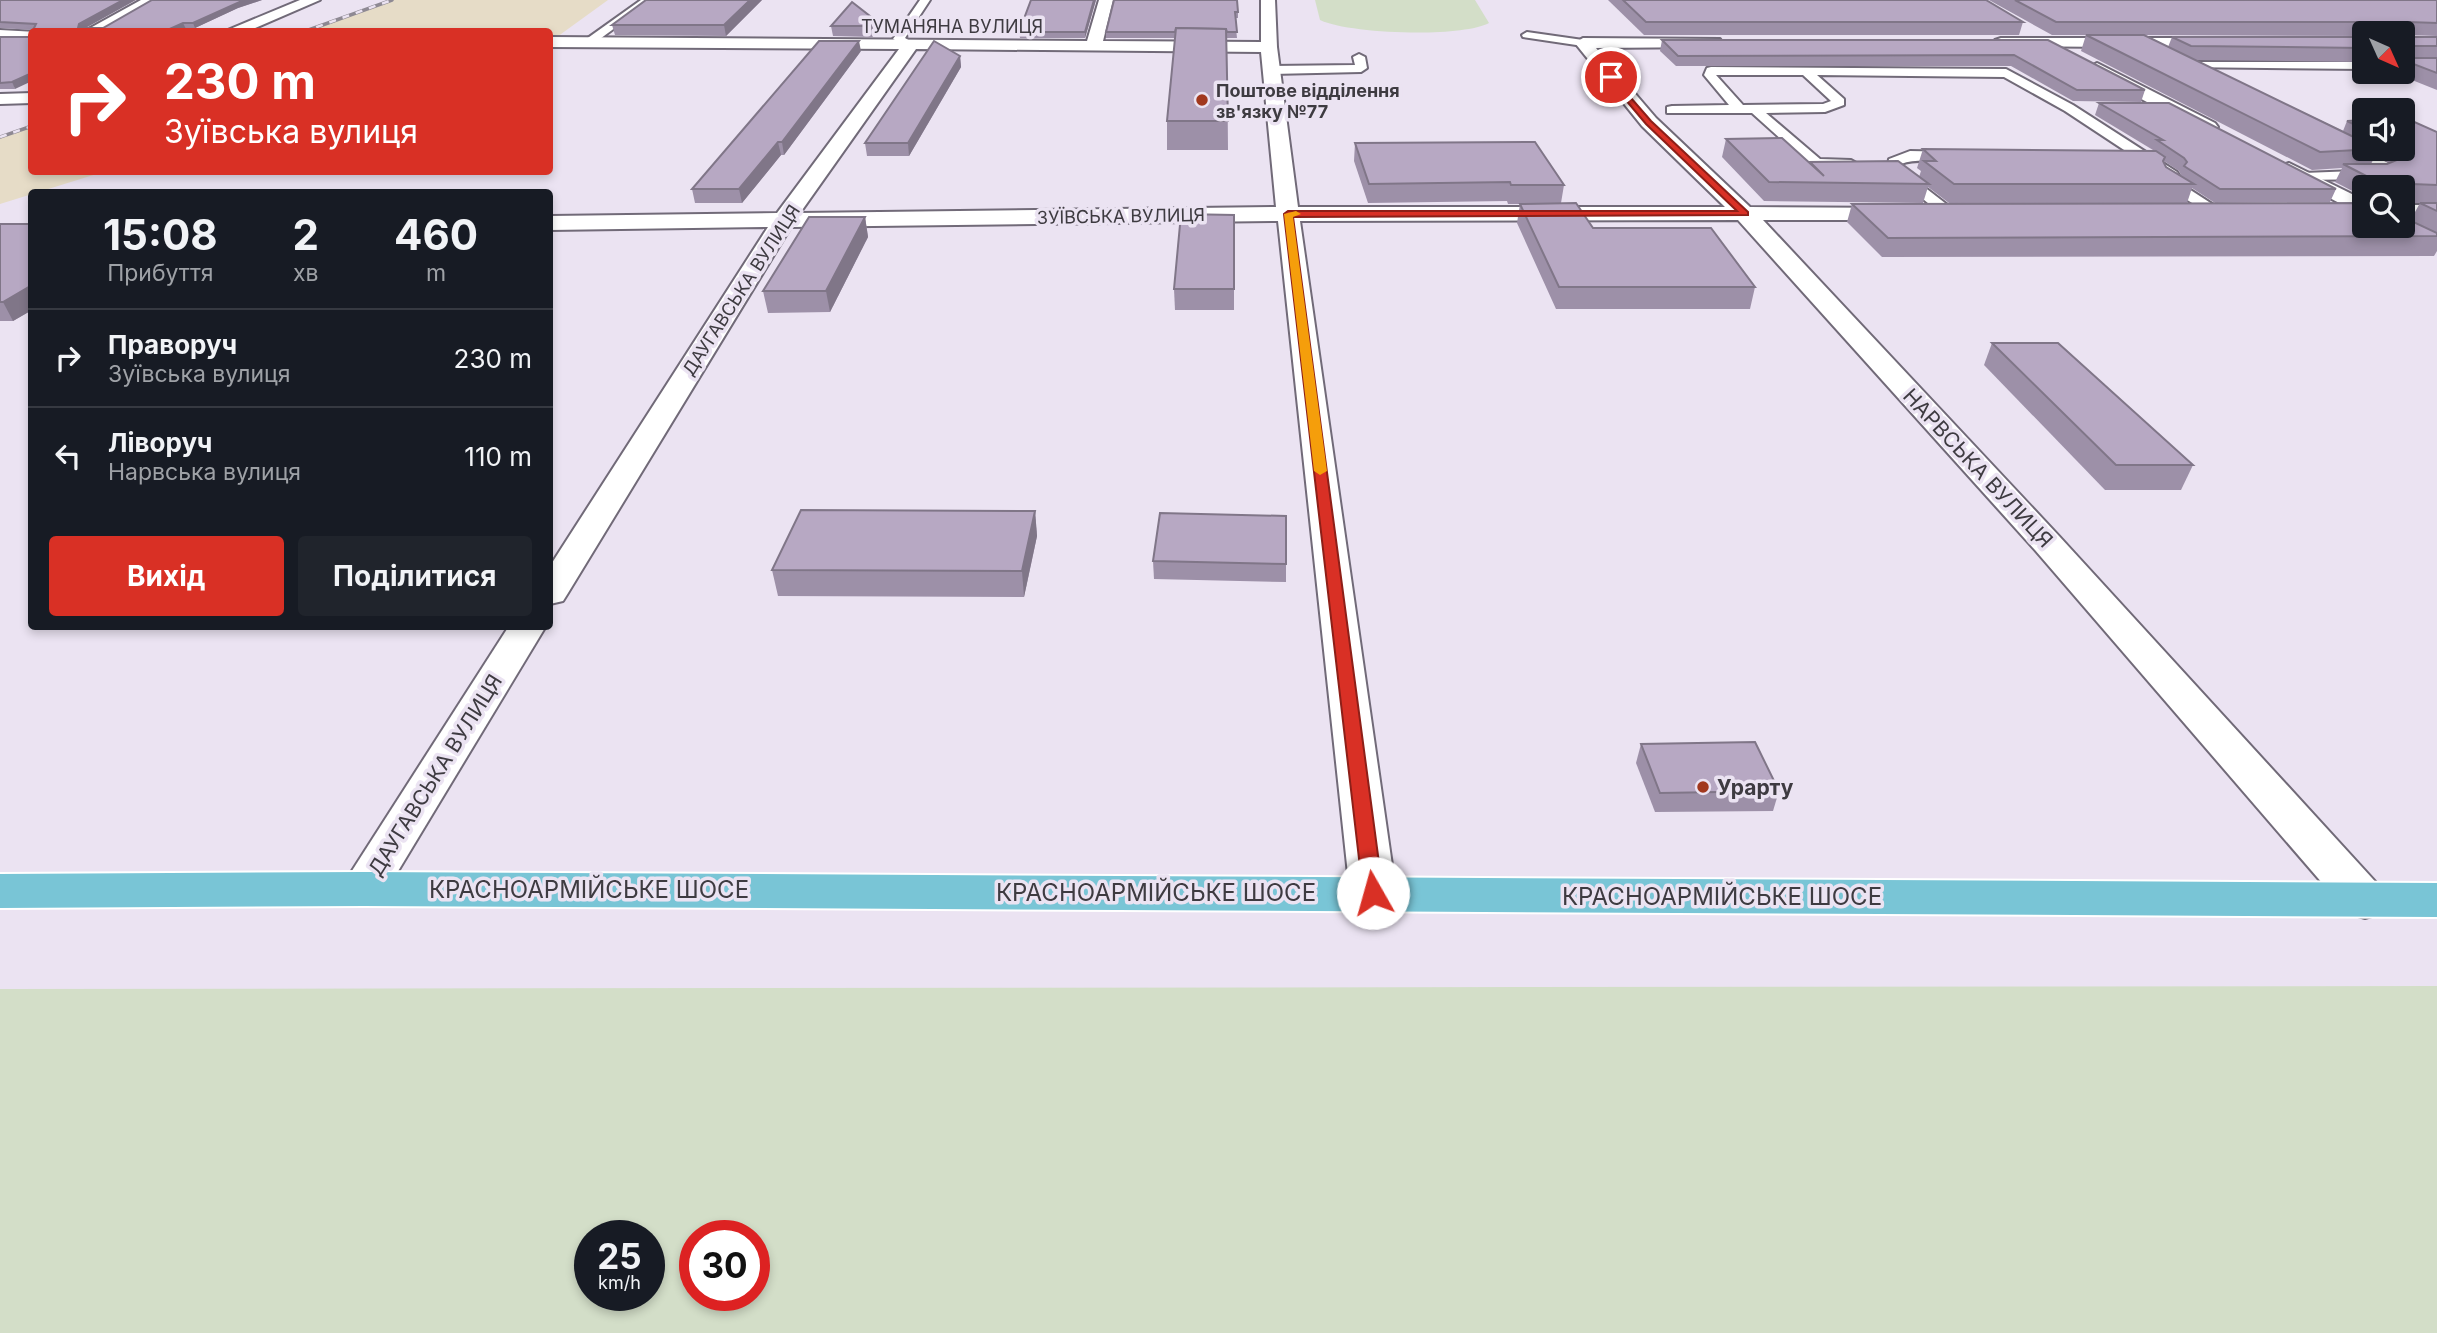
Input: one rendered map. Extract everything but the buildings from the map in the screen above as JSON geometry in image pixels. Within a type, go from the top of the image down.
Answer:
[{"type":"main road","name":"КРАСНОАРМІЙСЬКЕ ШОСЕ","points":[[0,891],[364,888],[2437,900]]},
{"type":"street","points":[[99,28],[152,0]]},
{"type":"street","points":[[241,28],[313,0]]},
{"type":"street","points":[[1094,46],[1105,0]]},
{"type":"street","points":[[1268,0],[1271,58],[1288,214],[1373,893]]},
{"type":"street","points":[[2016,24],[2221,134]]},
{"type":"street","points":[[0,35],[28,35]]},
{"type":"street","points":[[1583,43],[1730,41]]},
{"type":"street","name":"ТУМАНЯНА ВУЛИЦЯ","points":[[553,42],[1094,46],[1271,58]]},
{"type":"street","name":"НАРВСЬКА ВУЛИЦЯ","points":[[1583,43],[1648,122],[1745,214],[2047,542],[2365,901]]},
{"type":"street","points":[[1989,43],[2244,43]]},
{"type":"street","name":"ДАУГАВСЬКА ВУЛИЦЯ","points":[[553,588],[783,221],[911,45]]},
{"type":"street","points":[[0,99],[28,98]]},
{"type":"street","points":[[2269,159],[2352,204]]},
{"type":"street","points":[[2324,212],[2352,211]]},
{"type":"street","points":[[2178,213],[2245,212]]},
{"type":"street","points":[[2415,212],[2437,212]]},
{"type":"street","name":"ЗУЇВСЬКА ВУЛИЦЯ","points":[[553,223],[1288,214],[1976,213]]},
{"type":"street","name":"ДАУГАВСЬКА ВУЛИЦЯ","points":[[364,888],[525,630]]},
{"type":"lane","points":[[589,42],[648,0]]},
{"type":"lane","points":[[911,45],[899,39],[925,0]]},
{"type":"lane","points":[[1527,35],[1583,43]]},
{"type":"lane","points":[[2137,43],[2207,78]]},
{"type":"lane","points":[[1774,56],[1791,71]]},
{"type":"lane","points":[[1271,58],[1362,68],[1359,57]]},
{"type":"lane","points":[[2182,65],[2352,66]]},
{"type":"lane","points":[[1741,111],[1710,75],[1711,71],[2006,74],[2070,108],[2172,176],[2165,180],[2218,212]]},
{"type":"lane","points":[[1672,110],[1757,111],[1825,108],[1840,102],[1805,71]]},
{"type":"lane","points":[[2070,108],[2095,108]]},
{"type":"lane","points":[[2147,108],[2173,108]]},
{"type":"lane","points":[[1757,111],[1816,163],[1862,166]]},
{"type":"lane","points":[[2304,177],[2378,175],[2392,170],[2330,139]]},
{"type":"lane","points":[[1949,213],[1889,169],[1894,162],[1910,155],[1978,156]]},
{"type":"lane","points":[[2115,156],[2142,156]]},
{"type":"shaded area","points":[[391,0],[608,0],[553,40],[553,28],[310,28]]},
{"type":"shaded area","points":[[28,126],[28,175],[93,175],[48,189],[28,189],[28,195],[0,204],[0,136]]},
{"type":"green space","points":[[1315,0],[1475,0],[1489,23],[1475,28],[1431,32],[1355,28],[1320,20]]},
{"type":"green space","points":[[2437,986],[2437,1333],[0,1333],[0,989]]},
{"type":"railway","points":[[314,28],[392,0]]},
{"type":"railway","points":[[0,137],[28,127]]},
{"type":"slow traffic","points":[[1296,214],[1288,214],[1320,471]]},
{"type":"place","name":"Поштове відділення зв'язку №77","points":[[1202,100]]},
{"type":"place","name":"Урарту","points":[[1703,787]]},
{"type":"route","points":[[1373,893],[1288,214],[1745,214],[1648,122],[1611,77]]}]
